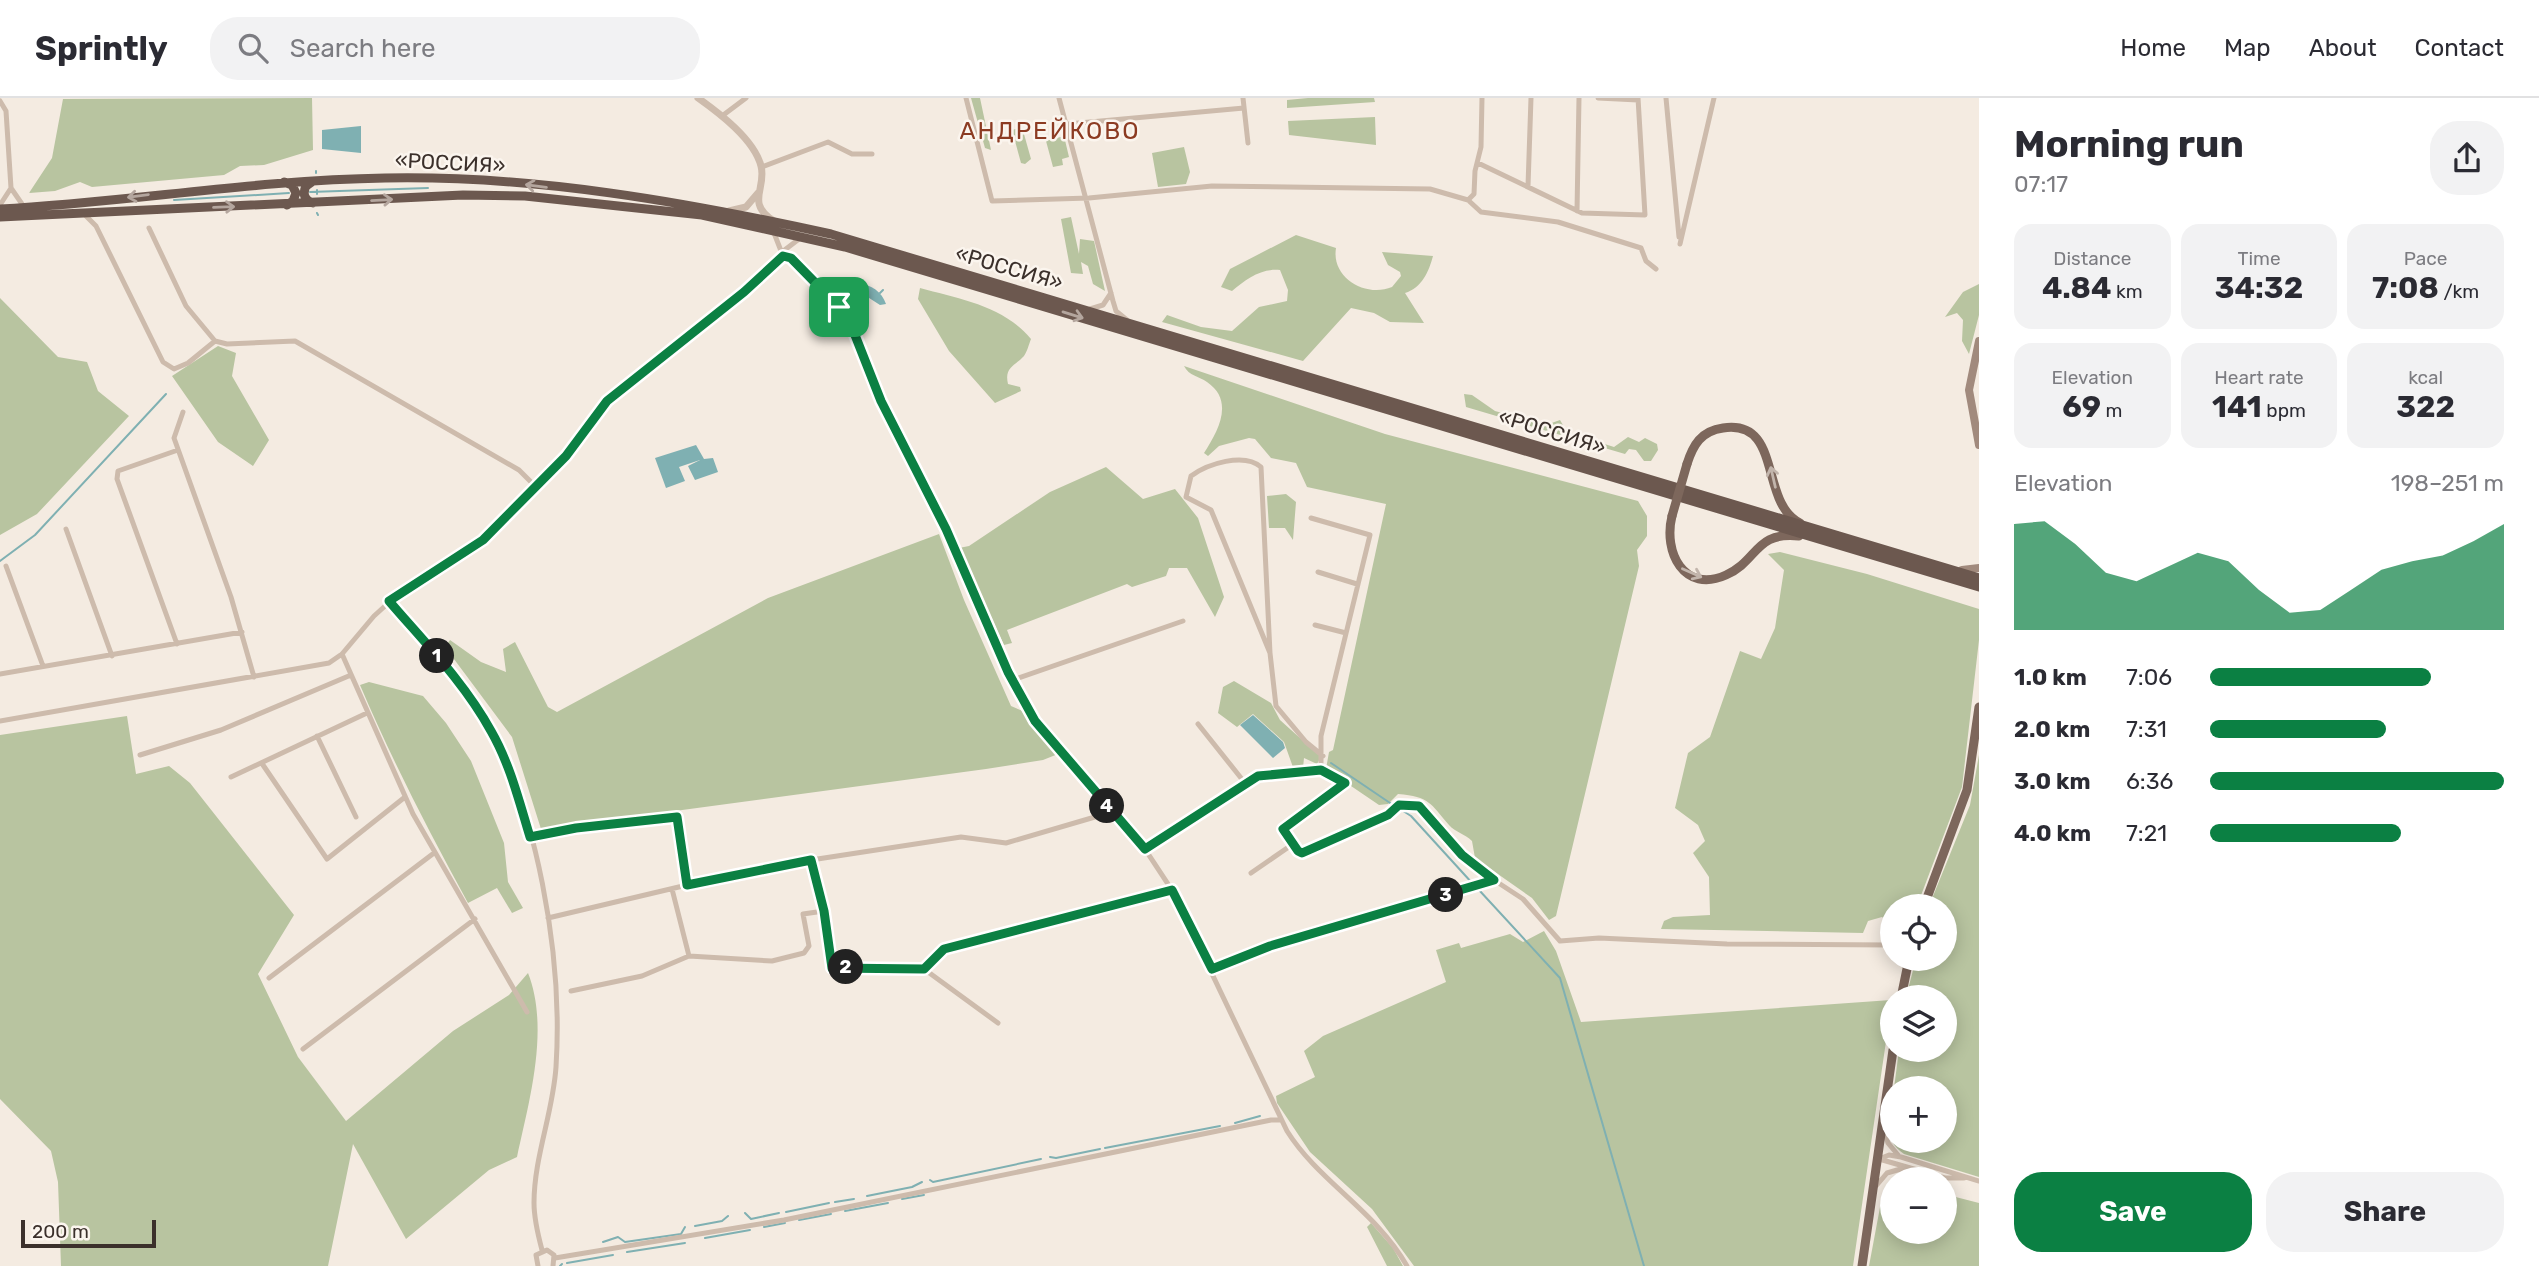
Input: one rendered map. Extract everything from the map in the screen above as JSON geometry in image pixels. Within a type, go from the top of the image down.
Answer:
[{"type":"highway","name":"«РОССИЯ»","points":[[0,207],[115,199],[284,182],[462,178],[655,200],[726,211],[831,234],[1086,309],[1811,532],[1979,587]]},
{"type":"highway","points":[[313,203],[306,199],[304,192],[307,185],[315,181]]},
{"type":"highway","points":[[284,182],[292,185],[296,193],[293,201],[287,205]]},
{"type":"highway","name":"«РОССИЯ»","points":[[0,217],[463,195],[611,203],[702,215],[845,247],[1811,532],[1979,578]]},
{"type":"highway","points":[[0,207],[103,197],[115,199]]},
{"type":"highway","points":[[611,203],[845,247]]},
{"type":"main road","points":[[1979,341],[1974,393],[1979,445]]},
{"type":"main road","points":[[1730,427],[1745,430],[1764,447],[1783,507],[1811,532],[1775,537],[1759,545],[1726,575],[1704,578],[1686,571],[1672,556],[1668,538],[1687,464],[1696,443],[1710,431],[1730,427]]},
{"type":"main road","points":[[1945,568],[1970,571],[1979,568]]},
{"type":"main road","points":[[1961,582],[1979,593]]},
{"type":"main road","points":[[1929,894],[1968,790],[1979,707]]},
{"type":"main road","points":[[1862,1266],[1880,1151]]},
{"type":"street","points":[[698,98],[738,131],[762,167],[758,192],[762,210],[778,222]]},
{"type":"street","points":[[722,116],[746,98]]},
{"type":"street","points":[[966,98],[992,201],[1212,186],[1430,190],[1468,200],[1481,212],[1558,222],[1641,248],[1646,261],[1656,269]]},
{"type":"street","points":[[1059,98],[1116,311],[1131,323]]},
{"type":"street","points":[[1243,98],[1248,143]]},
{"type":"street","points":[[1468,200],[1474,194],[1482,98]]},
{"type":"street","points":[[1528,186],[1531,98]]},
{"type":"street","points":[[1577,211],[1579,98]]},
{"type":"street","points":[[1478,163],[1577,211],[1642,216],[1647,209],[1638,99],[1598,98]]},
{"type":"street","points":[[1666,98],[1680,244],[1714,98]]},
{"type":"street","points":[[0,101],[6,111],[11,188],[22,204]]},
{"type":"street","points":[[1068,124],[1244,108]]},
{"type":"street","points":[[762,167],[828,142],[852,154],[872,154]]},
{"type":"street","points":[[0,207],[11,188]]},
{"type":"street","points":[[726,211],[746,207],[758,192]]},
{"type":"street","points":[[96,226],[112,211]]},
{"type":"street","points":[[81,213],[96,226],[163,362],[174,369],[188,363],[215,341]]},
{"type":"street","points":[[149,228],[190,314],[215,341],[228,344],[295,341],[519,470],[535,486]]},
{"type":"street","points":[[774,233],[783,254],[791,258],[839,307],[853,330],[881,401],[946,529],[1013,680],[1035,721],[1145,849],[1172,890],[1212,969],[1281,1120],[1302,1151],[1385,1231],[1407,1266]]},
{"type":"street","points":[[0,721],[329,663],[342,654],[389,601],[483,540],[566,456],[607,401],[744,292],[799,239]]},
{"type":"street","points":[[1086,309],[1100,307],[1111,293]]},
{"type":"street","points":[[183,412],[174,433],[178,450],[242,632],[254,677]]},
{"type":"street","points":[[177,644],[117,478],[118,471],[178,450]]},
{"type":"street","points":[[1270,653],[1211,510],[1187,499],[1185,495],[1191,477],[1208,468],[1244,460],[1255,462],[1261,469],[1270,653],[1276,706],[1306,741],[1323,755]]},
{"type":"street","points":[[1311,518],[1370,535],[1321,736],[1321,770]]},
{"type":"street","points":[[66,529],[112,656]]},
{"type":"street","points":[[6,566],[43,666]]},
{"type":"street","points":[[1318,572],[1357,584]]},
{"type":"street","points":[[389,601],[448,668],[480,712],[503,756],[530,837],[548,918],[556,1064],[534,1190],[534,1212],[542,1250]]},
{"type":"street","points":[[1013,680],[1183,621]]},
{"type":"street","points":[[1315,625],[1346,633]]},
{"type":"street","points":[[0,674],[242,632]]},
{"type":"street","points":[[342,654],[405,797],[434,853],[527,1012]]},
{"type":"street","points":[[140,755],[221,730],[351,675]]},
{"type":"street","points":[[231,777],[262,765],[367,713]]},
{"type":"street","points":[[1198,724],[1245,783]]},
{"type":"street","points":[[317,736],[356,817]]},
{"type":"street","points":[[262,765],[327,859],[405,797]]},
{"type":"street","points":[[1145,849],[1245,783],[1270,773],[1321,770],[1345,783],[1283,829],[1302,853],[1388,815],[1399,805],[1424,808],[1462,855],[1523,899],[1560,942],[1599,938],[1740,945],[1880,945]]},
{"type":"street","points":[[548,918],[687,885],[811,860],[946,838],[1006,843],[1112,812]]},
{"type":"street","points":[[530,837],[576,828],[677,817],[687,885]]},
{"type":"street","points":[[1251,873],[1293,844]]},
{"type":"street","points":[[270,978],[434,853]]},
{"type":"street","points":[[811,860],[824,911],[832,968],[924,969],[998,1023]]},
{"type":"street","points":[[1212,969],[1270,946],[1494,880]]},
{"type":"street","points":[[671,889],[689,956]]},
{"type":"street","points":[[924,969],[944,949],[1172,890]]},
{"type":"street","points":[[571,990],[642,976],[689,956],[772,961],[804,953],[809,946],[803,914],[824,911]]},
{"type":"street","points":[[303,1049],[475,919]]},
{"type":"street","points":[[555,1258],[784,1220],[1281,1120]]},
{"type":"street","points":[[1897,1153],[1901,1157]]},
{"type":"street","points":[[1879,1159],[1889,1154],[1979,1181]]},
{"type":"street","points":[[1879,1159],[1904,1167]]},
{"type":"street","points":[[1957,1178],[1970,1179]]},
{"type":"street","points":[[1874,1189],[1880,1181]]},
{"type":"street","points":[[527,1263],[537,1264],[536,1255],[542,1250],[550,1251],[555,1258]]},
{"type":"street","points":[[552,1266],[555,1258]]},
{"type":"green space","points":[[312,98],[313,150],[264,165],[240,166],[224,175],[92,187],[80,182],[55,191],[29,193],[52,158],[63,99]]},
{"type":"green space","points":[[971,98],[980,98],[991,150],[985,148]]},
{"type":"green space","points":[[1374,98],[1375,102],[1287,108],[1287,100]]},
{"type":"green space","points":[[1375,117],[1376,145],[1289,135],[1288,121]]},
{"type":"green space","points":[[1022,127],[1031,159],[1025,164],[1021,163],[1012,130]]},
{"type":"green space","points":[[1064,136],[1069,157],[1062,159],[1063,165],[1053,167],[1046,141]]},
{"type":"green space","points":[[1184,147],[1190,172],[1186,184],[1158,187],[1152,153]]},
{"type":"green space","points":[[1071,217],[1079,254],[1080,239],[1094,241],[1105,291],[1093,284],[1088,266],[1081,262],[1083,274],[1071,273],[1061,219]]},
{"type":"green space","points":[[1296,235],[1336,248],[1336,259],[1345,276],[1352,283],[1372,290],[1392,287],[1401,276],[1400,272],[1388,265],[1382,252],[1433,256],[1420,283],[1405,293],[1424,323],[1390,322],[1374,313],[1351,308],[1303,361],[1162,322],[1167,315],[1201,327],[1232,331],[1259,307],[1287,301],[1288,290],[1280,270],[1260,273],[1232,291],[1221,287],[1230,269]]},
{"type":"green space","points":[[1979,284],[1979,315],[1969,354],[1962,341],[1963,320],[1957,313],[1945,317],[1963,292]]},
{"type":"green space","points":[[920,288],[995,311],[1031,339],[1025,354],[1011,367],[1007,378],[1008,384],[1020,387],[1021,391],[995,403],[949,351],[918,299]]},
{"type":"green space","points":[[0,298],[58,357],[87,362],[98,391],[129,416],[37,514],[0,535]]},
{"type":"green space","points":[[218,346],[236,353],[232,376],[269,440],[253,466],[218,442],[172,376]]},
{"type":"green space","points":[[1184,366],[1385,434],[1638,501],[1647,516],[1647,536],[1637,550],[1639,566],[1556,916],[1549,920],[1532,898],[1475,858],[1472,841],[1451,827],[1428,802],[1398,794],[1388,804],[1379,805],[1326,769],[1329,752],[1333,750],[1386,504],[1307,487],[1296,463],[1271,458],[1255,439],[1249,438],[1219,446],[1208,456],[1204,453],[1221,416],[1220,398],[1207,382],[1191,374]]},
{"type":"green space","points":[[1464,394],[1472,395],[1495,411],[1546,425],[1560,420],[1567,432],[1614,447],[1628,437],[1639,442],[1645,438],[1657,444],[1658,450],[1651,461],[1644,461],[1636,450],[1629,449],[1625,454],[1466,407]]},
{"type":"green space","points":[[1106,467],[1143,499],[1175,489],[1198,518],[1224,597],[1215,617],[1187,568],[1169,568],[1166,576],[1132,587],[1127,584],[1007,630],[1012,643],[1004,645],[959,548],[969,546],[1050,492]]},
{"type":"green space","points":[[1286,494],[1296,502],[1293,540],[1285,528],[1269,528],[1267,496]]},
{"type":"green space","points":[[939,534],[964,600],[1011,706],[1025,712],[1058,754],[1043,760],[986,769],[541,829],[512,737],[445,647],[450,640],[481,662],[506,672],[503,649],[515,642],[548,707],[557,712],[768,598]]},
{"type":"green space","points":[[1780,552],[1867,574],[1979,609],[1979,640],[1962,787],[1922,894],[1880,894],[1880,918],[1868,921],[1863,933],[1661,929],[1664,921],[1673,917],[1710,915],[1709,877],[1693,853],[1705,841],[1698,825],[1675,808],[1688,753],[1710,737],[1740,651],[1761,659],[1775,628],[1784,570],[1768,554]]},
{"type":"green space","points":[[1234,681],[1271,703],[1280,720],[1321,757],[1317,764],[1304,758],[1303,768],[1294,770],[1284,742],[1253,714],[1237,727],[1218,713],[1223,687]]},
{"type":"green space","points":[[369,682],[423,696],[446,723],[471,761],[504,843],[508,882],[523,908],[512,913],[497,888],[468,903],[411,796],[372,713],[360,685]]},
{"type":"green space","points":[[127,716],[136,774],[169,766],[190,783],[294,915],[258,974],[298,1057],[346,1121],[453,1031],[509,995],[528,973],[537,1017],[537,1041],[532,1089],[517,1157],[489,1170],[406,1239],[353,1144],[328,1266],[61,1266],[58,1182],[51,1151],[0,1099],[0,735]]},
{"type":"green space","points":[[1979,755],[1979,1177],[1957,1170],[1957,1167],[1946,1167],[1904,1154],[1957,1153],[1957,1076],[1896,1076],[1897,1062],[1957,1062],[1957,985],[1909,985],[1913,971],[1957,971],[1957,894],[1934,894],[1970,805]]},
{"type":"green space","points":[[1544,931],[1556,951],[1581,1022],[1880,1001],[1880,1062],[1883,1062],[1853,1266],[1414,1266],[1372,1209],[1310,1152],[1277,1103],[1276,1096],[1315,1077],[1304,1051],[1323,1036],[1446,982],[1436,950],[1459,943],[1461,948],[1510,934],[1523,942]]},
{"type":"green space","points":[[1957,1197],[1979,1203],[1979,1266],[1869,1266],[1880,1207],[1880,1244],[1957,1244]]},
{"type":"green space","points":[[1371,1223],[1393,1248],[1403,1266],[1387,1266],[1367,1227]]},
{"type":"water","points":[[361,126],[361,153],[322,149],[322,130]]},
{"type":"water","points":[[859,284],[876,290],[886,304],[880,305],[866,296],[859,299],[856,291]]},
{"type":"water","points":[[696,445],[704,459],[713,458],[718,472],[695,480],[688,466],[700,460],[679,467],[685,481],[666,488],[655,458]]},
{"type":"water","points":[[1253,715],[1283,742],[1285,748],[1273,758],[1240,725]]},
{"type":"waterway","points":[[310,192],[428,188]]},
{"type":"waterway","points":[[174,200],[289,193]]},
{"type":"waterway","points":[[880,293],[883,290]]},
{"type":"waterway","points":[[0,561],[35,535],[166,394]]},
{"type":"waterway","points":[[1331,763],[1393,805]]},
{"type":"waterway","points":[[1391,816],[1400,809],[1411,816],[1473,884]]},
{"type":"waterway","points":[[1354,831],[1382,820]]},
{"type":"waterway","points":[[1479,890],[1560,978],[1644,1266]]},
{"type":"waterway","points":[[1235,1123],[1260,1116]]},
{"type":"waterway","points":[[1105,1148],[1220,1126]]},
{"type":"waterway","points":[[1050,1157],[1100,1149]]},
{"type":"waterway","points":[[930,1180],[933,1182],[1041,1159]]},
{"type":"waterway","points":[[867,1196],[912,1187],[922,1182]]},
{"type":"waterway","points":[[902,1199],[924,1195]]},
{"type":"waterway","points":[[835,1202],[854,1199]]},
{"type":"waterway","points":[[786,1212],[829,1203]]},
{"type":"waterway","points":[[845,1211],[888,1203]]},
{"type":"waterway","points":[[745,1213],[751,1219],[779,1213]]},
{"type":"waterway","points":[[799,1220],[831,1214]]},
{"type":"waterway","points":[[695,1226],[722,1221],[728,1216]]},
{"type":"waterway","points":[[764,1227],[785,1223]]},
{"type":"waterway","points":[[603,1242],[618,1237],[625,1242],[681,1234],[685,1227]]},
{"type":"waterway","points":[[705,1238],[750,1230]]},
{"type":"waterway","points":[[627,1252],[685,1243]]},
{"type":"waterway","points":[[567,1263],[613,1255]]},
{"type":"district","name":"АНДРЕЙКОВО","points":[[1050,131]]},
{"type":"route","points":[[783,256],[791,258],[839,307],[853,330],[881,401],[946,529],[1008,672],[1035,721],[1145,849],[1258,776],[1321,770],[1345,783],[1283,829],[1298,851],[1302,853],[1388,815],[1399,805],[1410,804],[1424,808],[1462,855],[1494,880],[1482,886],[1407,904],[1270,946],[1212,969],[1172,890],[944,949],[924,969],[832,968],[824,911],[811,860],[687,885],[682,869],[677,817],[674,816],[576,828],[530,837],[503,756],[480,712],[448,668],[389,601],[406,587],[483,540],[566,456],[607,401],[744,292],[783,256]]}]
